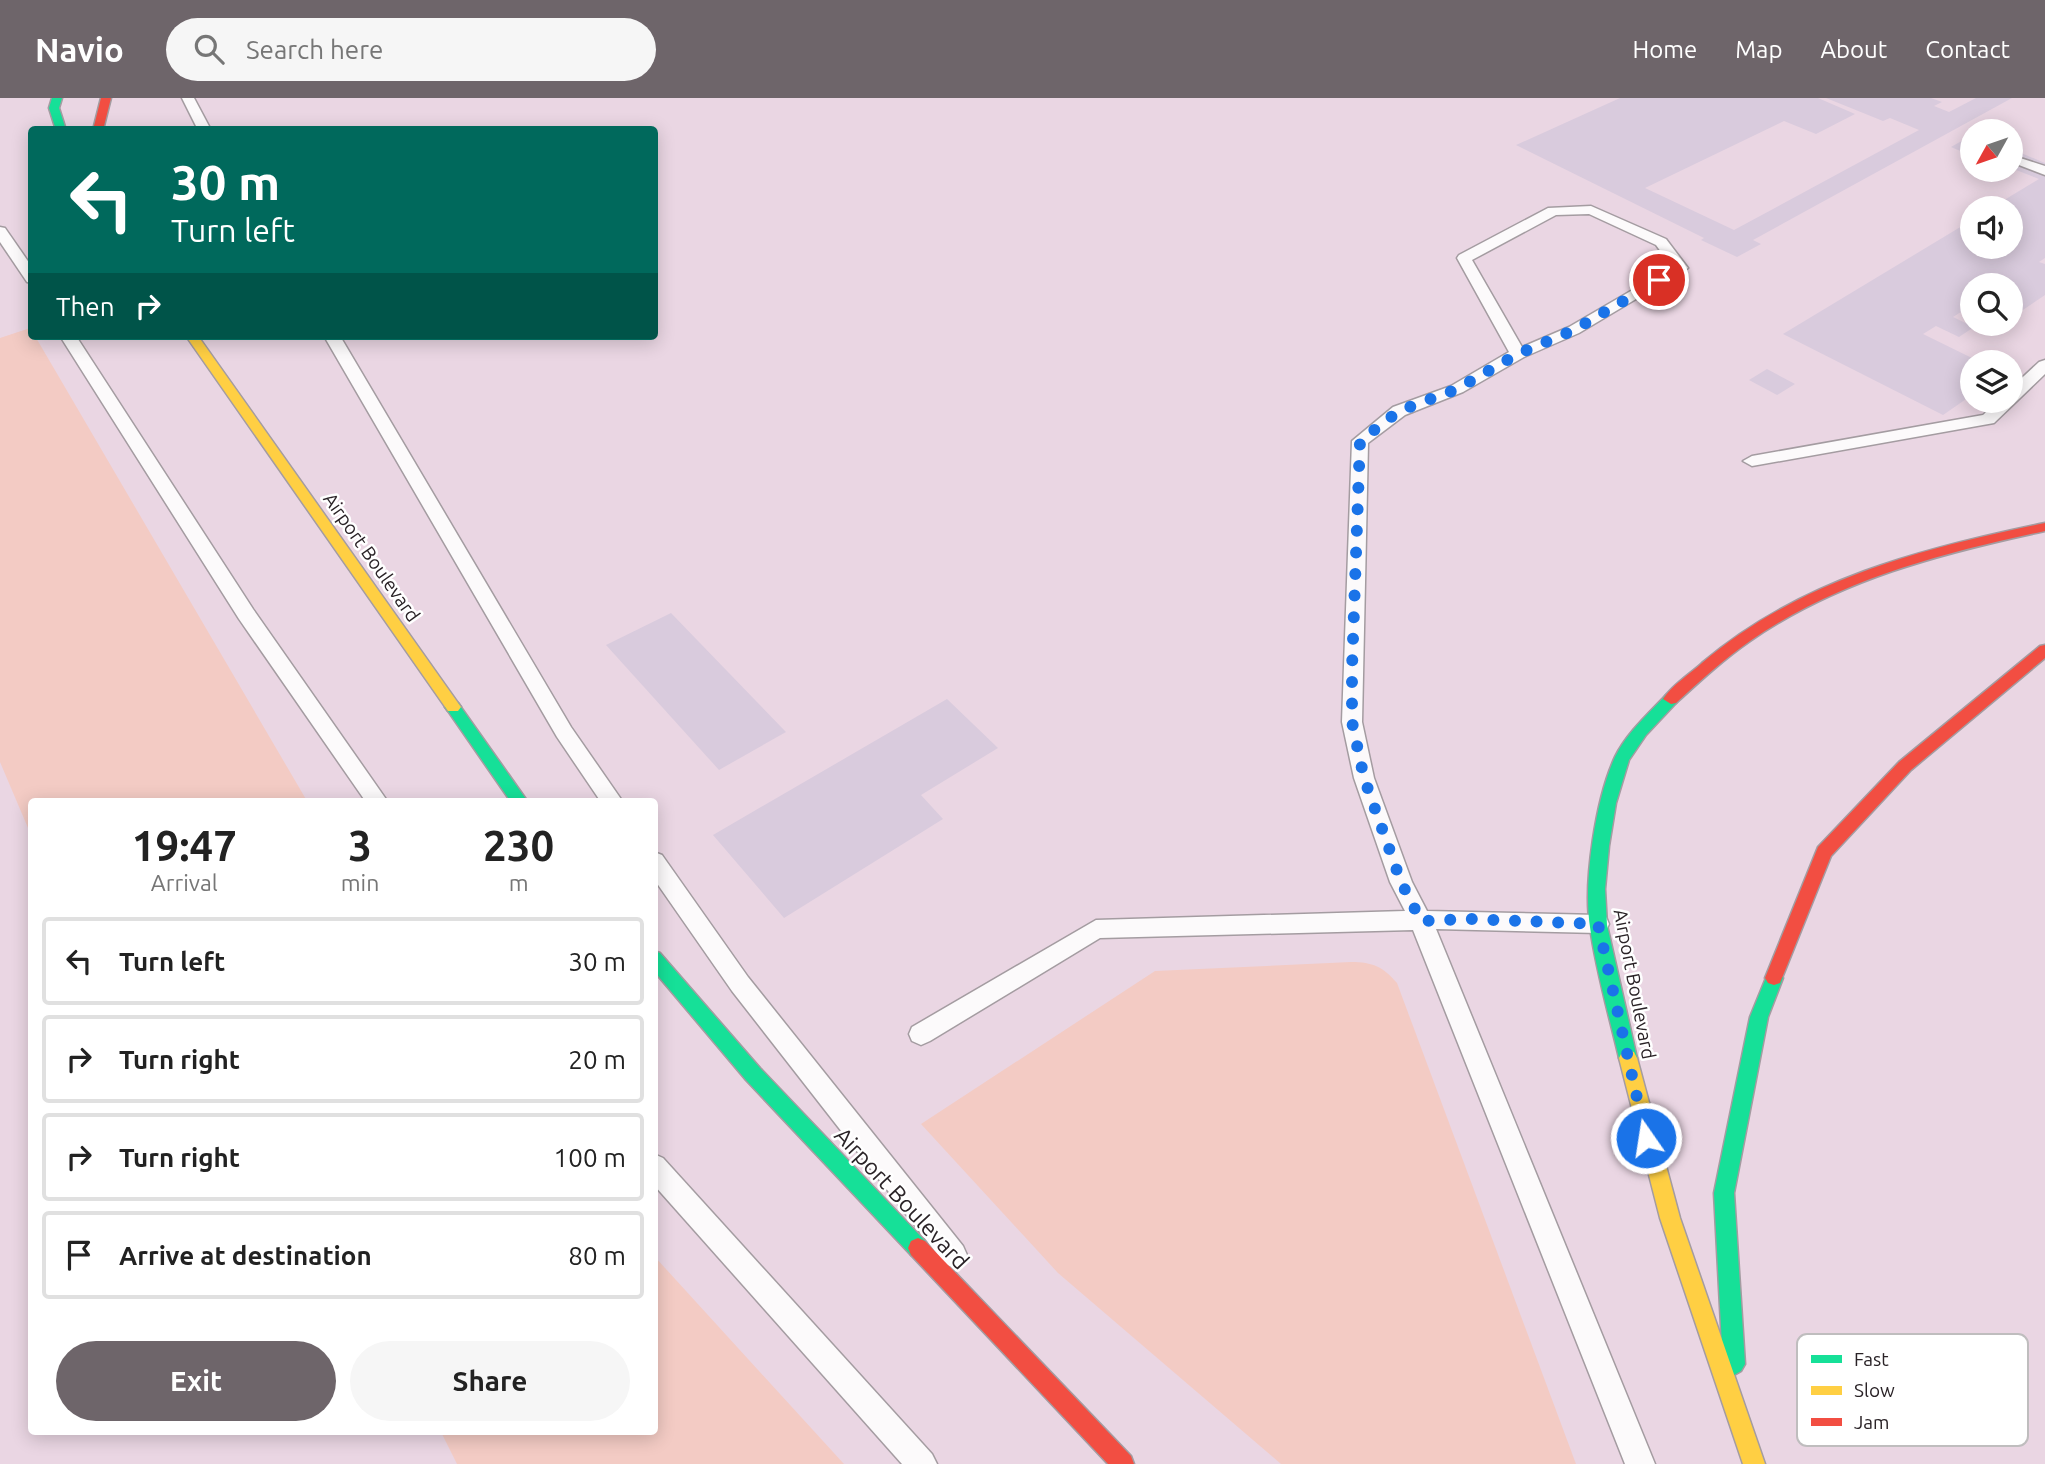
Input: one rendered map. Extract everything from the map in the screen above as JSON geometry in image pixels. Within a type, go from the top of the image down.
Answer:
[{"type":"street","points":[[57,98],[54,108],[60,126]]},
{"type":"street","points":[[99,126],[106,98]]},
{"type":"street","name":"Airport Boulevard","points":[[195,340],[517,798]]},
{"type":"street","name":"Airport Boulevard","points":[[1754,1464],[1646,1138],[1598,924],[1598,880],[1619,764],[1651,719],[1698,672],[1770,620],[1837,584],[1926,553],[2045,527]]},
{"type":"street","name":"Airport Boulevard","points":[[1737,1407],[1724,1193],[1759,1017],[1824,852],[1905,766],[2045,650]]},
{"type":"street","name":"Airport Boulevard","points":[[658,963],[753,1074],[1116,1457]]},
{"type":"lane","points":[[188,98],[203,126]]},
{"type":"lane","points":[[2023,162],[2045,171]]},
{"type":"lane","points":[[1518,354],[1464,258],[1553,211],[1591,210],[1661,242],[1681,268],[1574,330],[1518,354],[1457,389],[1399,411],[1360,441],[1352,722],[1364,778],[1401,882],[1421,921],[1640,1464]]},
{"type":"lane","points":[[0,231],[28,273]]},
{"type":"lane","points":[[71,340],[246,614],[375,798]]},
{"type":"lane","points":[[334,340],[564,732],[610,798]]},
{"type":"lane","points":[[2023,386],[2045,365]]},
{"type":"lane","points":[[1752,461],[1988,419],[1994,413]]},
{"type":"lane","points":[[658,867],[740,984],[1116,1457]]},
{"type":"lane","points":[[921,1034],[1096,929],[1470,919],[1598,924]]},
{"type":"lane","points":[[658,1170],[922,1464]]},
{"type":"shaded area","points":[[0,98],[2045,98],[2045,1464],[0,1464]]},
{"type":"shaded area","points":[[28,329],[28,340],[37,340],[305,798],[28,798],[28,828],[0,762],[0,338]]},
{"type":"shaded area","points":[[1351,962],[1377,966],[1397,983],[1576,1464],[1281,1464],[1058,1273],[921,1124],[1155,971]]},
{"type":"shaded area","points":[[658,1260],[844,1464],[457,1464],[442,1435],[658,1435]]},
{"type":"building","points":[[1620,98],[1818,98],[1855,114],[1816,134],[1784,121],[1645,188],[1734,230],[1919,130],[1890,118],[1883,121],[1826,98],[1931,98],[1942,102],[1934,106],[1949,112],[1976,98],[2012,98],[1974,119],[1960,119],[1960,127],[1753,240],[1761,244],[1737,257],[1516,145]]},
{"type":"building","points":[[1960,142],[1960,151],[1951,147]]},
{"type":"building","points":[[2023,154],[2045,163],[2045,258],[2039,262],[2045,264],[2045,295],[2023,310],[2023,273],[1960,273],[1960,313],[1953,317],[1960,320],[1960,336],[1959,337],[1936,326],[1923,334],[1960,352],[1960,403],[1943,415],[1783,334],[1960,227],[1960,259],[2023,259],[2023,196],[2011,196],[2039,179],[2023,173]]},
{"type":"building","points":[[1767,369],[1795,384],[1777,395],[1749,380]]},
{"type":"building","points":[[671,613],[786,732],[719,770],[606,645]]},
{"type":"building","points":[[947,699],[998,748],[921,795],[943,819],[784,918],[713,835]]},
{"type":"traffic: fast","points":[[57,98],[54,108],[60,126]]},
{"type":"traffic: fast","points":[[1628,1058],[1598,925],[1597,889],[1601,846],[1608,803],[1622,758],[1641,731],[1671,699]]},
{"type":"traffic: fast","points":[[453,707],[517,798]]},
{"type":"traffic: fast","points":[[658,963],[753,1074],[918,1248]]},
{"type":"traffic: fast","points":[[1734,1364],[1724,1193],[1759,1017],[1774,978]]},
{"type":"traffic: slow","points":[[195,340],[453,707]]},
{"type":"traffic: slow","points":[[1628,1058],[1670,1218],[1754,1464]]},
{"type":"traffic: jam","points":[[99,126],[106,98]]},
{"type":"traffic: jam","points":[[1671,699],[1743,638],[1822,593],[1894,565],[1931,554],[2045,527]]},
{"type":"traffic: jam","points":[[1774,978],[1824,852],[1905,766],[2045,650]]},
{"type":"traffic: jam","points":[[918,1248],[1123,1464]]},
{"type":"route","points":[[1646,1138],[1598,924],[1470,919],[1421,921],[1401,882],[1364,778],[1352,722],[1352,668],[1360,441],[1399,411],[1457,389],[1518,354],[1574,330],[1659,280]]}]
